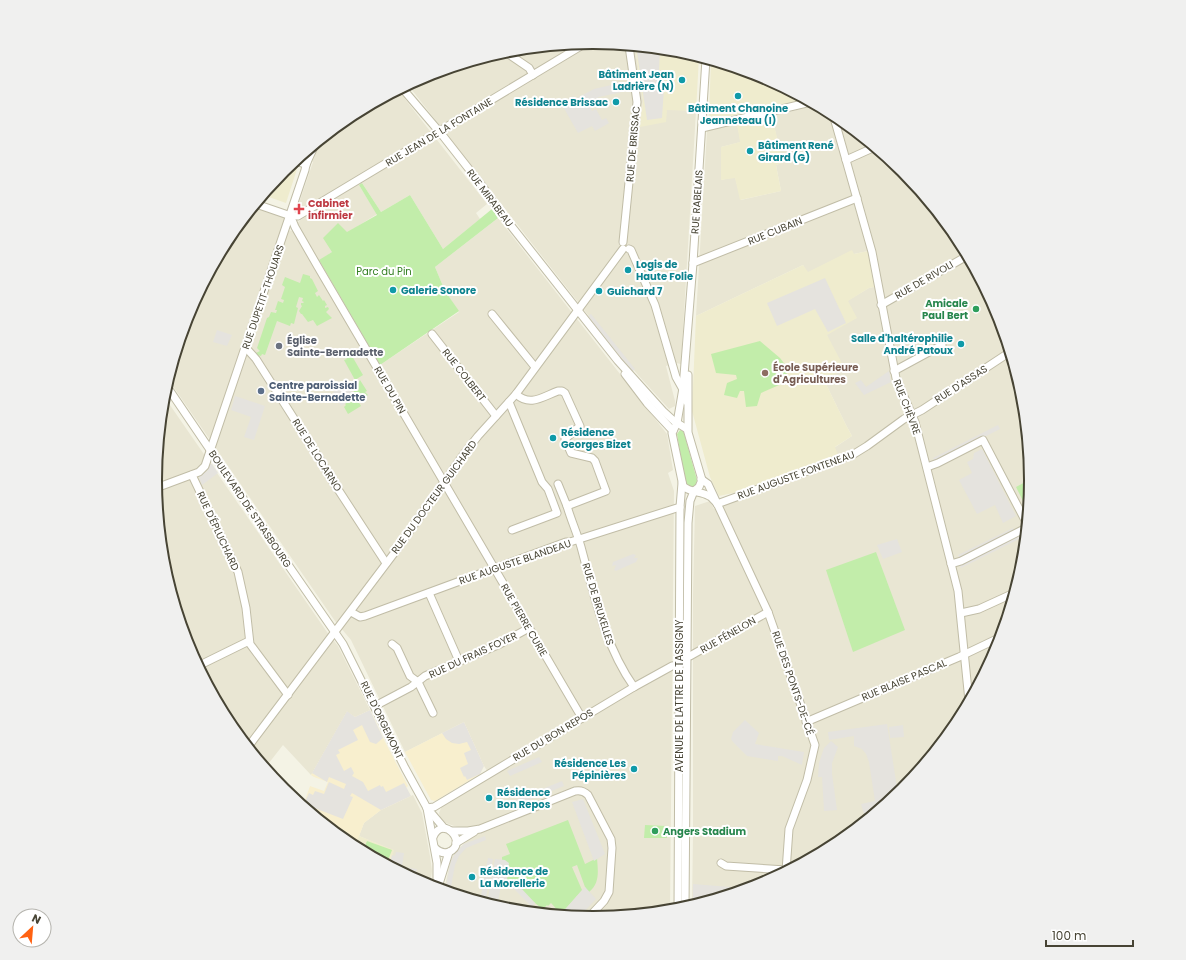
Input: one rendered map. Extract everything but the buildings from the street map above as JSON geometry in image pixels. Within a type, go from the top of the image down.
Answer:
[{"type":"street","name":"RUE JEAN DE LA FONTAINE","points":[[290,215],[298,216],[575,50]]},
{"type":"street","name":"RUE DE BRISSAC","points":[[625,246],[637,102],[630,51]]},
{"type":"street","points":[[512,57],[528,67],[533,75]]},
{"type":"street","name":"RUE RABELAIS","points":[[677,423],[683,388],[693,263],[706,64]]},
{"type":"street","name":"RUE MIRABEAU","points":[[405,92],[439,132],[618,361]]},
{"type":"street","points":[[702,128],[803,104]]},
{"type":"street","name":"RUE CHÈVRE","points":[[836,125],[872,252],[894,371],[911,414],[952,564],[961,613],[968,692]]},
{"type":"street","points":[[846,160],[869,150]]},
{"type":"street","name":"RUE DUPETIT-THOUARS","points":[[192,475],[203,469],[210,451],[305,170],[305,164],[311,155]]},
{"type":"street","name":"RUE CUBAIN","points":[[693,263],[856,198]]},
{"type":"street","points":[[261,206],[290,215]]},
{"type":"street","name":"RUE DU PIN","points":[[290,215],[322,274],[443,481]]},
{"type":"street","points":[[625,246],[631,250],[655,305],[674,371],[683,388]]},
{"type":"street","name":"RUE DU DOCTEUR GUICHARD","points":[[251,743],[351,612],[414,526],[443,481],[478,436],[516,394],[625,246]]},
{"type":"street","name":"RUE DE RIVOLI","points":[[881,304],[962,259]]},
{"type":"street","points":[[492,314],[535,367]]},
{"type":"street","name":"RUE COLBERT","points":[[432,334],[496,416]]},
{"type":"street","points":[[894,371],[942,344]]},
{"type":"street","name":"RUE RABELAIS","points":[[686,345],[689,352],[687,402],[688,430],[701,479]]},
{"type":"street","name":"RUE DE LOCARNO","points":[[246,348],[256,359],[386,563]]},
{"type":"street","name":"RUE D'ASSAS","points":[[911,414],[922,410],[1005,355]]},
{"type":"street","points":[[618,361],[622,370],[640,394],[673,430],[677,423]]},
{"type":"street","points":[[618,361],[663,411],[677,423],[685,426],[688,430]]},
{"type":"street","points":[[674,371],[678,375],[681,375],[684,371]]},
{"type":"street","name":"RUE RABELAIS","points":[[683,388],[687,402]]},
{"type":"street","points":[[516,394],[522,399],[528,401],[533,401],[558,391],[562,391],[566,394],[580,426],[565,438],[571,453],[592,458],[606,491],[567,506],[558,484]]},
{"type":"street","name":"BOULEVARD DE STRASBOURG","points":[[171,392],[335,632]]},
{"type":"street","points":[[508,402],[542,482],[548,489],[557,513],[512,530]]},
{"type":"street","name":"RUE AUGUSTE FONTENEAU","points":[[717,503],[854,454],[911,414]]},
{"type":"street","name":"AVENUE DE LATTRE DE TASSIGNY","points":[[673,430],[672,434],[682,482],[680,507],[678,903]]},
{"type":"street","points":[[926,466],[938,463],[983,440],[1022,515]]},
{"type":"street","points":[[162,486],[192,475]]},
{"type":"street","name":"RUE D'ÉPLUCHARD","points":[[192,475],[238,572],[246,608],[249,641],[288,695]]},
{"type":"street","name":"AVENUE DE LATTRE DE TASSIGNY","points":[[685,901],[688,523],[690,501],[694,490],[700,486],[701,479]]},
{"type":"street","name":"RUE DES PONTS-DE-CÉ","points":[[701,479],[708,484],[768,612],[806,722],[812,735],[814,749],[807,780],[789,829],[786,866]]},
{"type":"street","name":"RUE PIERRE CURIE","points":[[443,481],[582,718]]},
{"type":"street","points":[[682,482],[686,489],[694,490],[709,496],[717,503]]},
{"type":"street","name":"RUE DE BRUXELLES","points":[[567,506],[610,645],[634,687]]},
{"type":"street","name":"RUE AUGUSTE BLANDEAU","points":[[351,612],[363,617],[559,545],[680,507]]},
{"type":"street","points":[[952,564],[962,561],[1021,531]]},
{"type":"street","points":[[429,593],[459,661]]},
{"type":"street","points":[[961,613],[979,609],[1008,596]]},
{"type":"street","name":"RUE FÉNELON","points":[[687,656],[690,656],[768,612]]},
{"type":"street","name":"RUE DU FRAIS FOYER","points":[[375,706],[411,687],[425,676],[500,644],[529,628]]},
{"type":"street","name":"RUE D'ORGEMONT","points":[[335,632],[349,654],[427,808],[444,828],[452,831]]},
{"type":"street","points":[[203,664],[249,641]]},
{"type":"street","name":"RUE BLAISE PASCAL","points":[[806,722],[993,641]]},
{"type":"street","name":"RUE DU FRAIS FOYER","points":[[392,644],[396,648],[410,676],[418,682],[433,713]]},
{"type":"street","name":"RUE DU BON REPOS","points":[[427,808],[434,807],[634,687],[672,666],[679,665]]},
{"type":"street","points":[[456,843],[480,829],[575,791],[583,791],[588,795],[611,839],[612,848],[609,892],[604,901],[595,911]]},
{"type":"street","name":"RUE D'ORGEMONT","points":[[427,808],[433,837],[432,843],[435,848],[438,882]]},
{"type":"street","points":[[433,837],[437,831],[444,828]]},
{"type":"street","points":[[452,831],[480,829]]},
{"type":"street","points":[[452,831],[456,837],[456,843]]},
{"type":"street","name":"RUE D'ORGEMONT","points":[[440,882],[449,852],[454,848],[456,843]]},
{"type":"street","points":[[435,848],[441,852],[449,852]]},
{"type":"street","points":[[721,863],[726,866],[776,870]]},
{"type":"shaded area","points":[[565,50],[621,50],[636,52],[643,101],[640,127],[667,109],[696,111],[681,364],[676,363],[666,366],[675,406],[669,409],[638,375],[588,315],[411,89],[454,72],[509,57]]},
{"type":"shaded area","points":[[636,52],[677,57],[699,62],[696,111],[667,110],[666,122],[640,127],[643,101]]},
{"type":"shaded area","points":[[637,52],[660,55],[659,70],[665,72],[662,118],[647,120]]},
{"type":"shaded area","points":[[711,66],[758,82],[784,93],[797,101],[715,120],[709,115]]},
{"type":"shaded area","points":[[620,83],[622,92],[599,97],[588,103],[592,111],[596,109],[602,120],[606,118],[609,123],[595,131],[592,126],[578,133],[561,103],[573,96],[575,99],[594,89]]},
{"type":"shaded area","points":[[401,94],[487,204],[476,213],[480,219],[443,249],[410,195],[381,212],[362,183],[359,185],[377,214],[347,233],[337,224],[332,252],[320,260],[380,365],[459,312],[445,291],[435,267],[498,218],[667,434],[673,470],[668,473],[674,491],[670,904],[621,910],[565,910],[509,903],[445,885],[451,859],[456,851],[466,842],[462,828],[446,823],[440,817],[439,813],[442,806],[491,777],[484,766],[464,722],[405,752],[351,640],[335,621],[173,386],[185,341],[195,315],[206,289],[220,264],[259,208],[283,216],[285,218],[281,228],[292,231],[299,221],[305,217],[297,209],[313,162],[306,159],[331,138],[354,122]]},
{"type":"shaded area","points":[[808,107],[855,138],[898,175],[917,196],[935,218],[966,264],[980,289],[1001,341],[1016,396],[1023,452],[1023,508],[1016,564],[1001,619],[991,645],[980,671],[966,696],[935,742],[917,764],[898,785],[855,822],[808,853],[784,867],[758,878],[732,888],[692,899],[693,595],[695,506],[710,501],[714,509],[841,463],[834,448],[852,436],[824,380],[830,377],[827,334],[856,318],[847,301],[869,288],[874,287],[868,251],[854,254],[807,273],[803,265],[696,316],[707,131],[737,124],[741,142],[721,147],[721,180],[735,177],[741,200],[781,191],[776,165],[782,163],[772,116]]},
{"type":"shaded area","points":[[772,116],[783,163],[776,165],[781,191],[740,200],[735,178],[721,180],[721,147],[740,142],[737,124]]},
{"type":"shaded area","points":[[295,168],[297,169],[286,203],[268,197]]},
{"type":"shaded area","name":"École Supérieure d'Agricultures","points":[[852,250],[854,254],[868,251],[874,287],[869,288],[848,301],[857,318],[827,335],[845,369],[824,380],[852,436],[835,447],[838,455],[733,493],[719,496],[710,477],[692,411],[696,316],[803,265],[808,272]]},
{"type":"shaded area","points":[[825,278],[846,323],[828,332],[815,309],[777,326],[767,303]]},
{"type":"shaded area","points":[[591,314],[635,369],[632,372],[588,316]]},
{"type":"shaded area","points":[[217,330],[232,335],[227,346],[213,342]]},
{"type":"shaded area","points":[[889,371],[891,382],[864,395],[855,383],[861,380],[866,387]]},
{"type":"shaded area","points":[[347,384],[355,397],[341,406],[333,392]]},
{"type":"shaded area","points":[[235,396],[265,406],[254,440],[244,437],[251,417],[231,410]]},
{"type":"shaded area","points":[[169,404],[338,646],[370,710],[355,717],[347,712],[311,775],[283,745],[269,763],[235,719],[206,671],[185,619],[170,564],[163,508],[163,452]]},
{"type":"shaded area","points":[[998,425],[1000,429],[935,462],[933,458]]},
{"type":"shaded area","points":[[982,449],[1016,516],[1003,523],[995,505],[977,514],[959,480],[972,473],[967,462],[973,459],[974,453]]},
{"type":"shaded area","points":[[209,464],[212,464],[218,473],[202,485],[199,477],[207,471]]},
{"type":"shaded area","points":[[1013,528],[1015,531],[960,559],[958,555]]},
{"type":"shaded area","points":[[1020,533],[1020,539],[961,568],[959,564]]},
{"type":"shaded area","points":[[897,539],[902,552],[883,559],[877,545]]},
{"type":"shaded area","points":[[633,554],[636,555],[634,558],[638,558],[636,562],[616,571],[614,570],[616,565],[612,566],[613,562]]},
{"type":"shaded area","points":[[370,710],[408,786],[406,788],[411,796],[381,810],[364,823],[358,840],[331,822],[305,800],[310,786],[324,791],[328,782],[311,775],[347,711],[355,717]]},
{"type":"shaded area","points":[[370,710],[383,738],[376,744],[370,742],[362,725],[353,730],[358,740],[338,750],[340,753],[336,755],[344,771],[351,767],[354,773],[352,776],[363,782],[368,791],[380,785],[381,787],[383,786],[386,792],[404,783],[411,796],[381,810],[352,793],[350,796],[353,797],[343,819],[313,808],[305,801],[309,793],[313,795],[315,791],[324,794],[329,782],[344,789],[346,784],[329,777],[327,782],[312,773],[347,711],[355,717]]},
{"type":"shaded area","points":[[745,720],[759,733],[755,744],[804,752],[802,765],[782,756],[778,756],[778,761],[747,756],[731,739],[733,732]]},
{"type":"shaded area","points":[[464,722],[484,766],[480,774],[435,801],[431,800],[405,752]]},
{"type":"shaded area","points":[[464,722],[484,766],[480,774],[467,780],[460,768],[468,764],[464,753],[471,750],[467,742],[459,744],[452,743],[446,739],[442,733]]},
{"type":"shaded area","points":[[887,724],[897,786],[864,814],[861,804],[875,801],[869,762],[866,754],[862,749],[854,746],[854,736],[829,740],[828,732]]},
{"type":"shaded area","points":[[903,725],[904,737],[890,738],[889,727]]},
{"type":"shaded area","points":[[831,741],[838,747],[832,763],[837,810],[824,811],[822,777],[818,777],[819,763],[824,748]]},
{"type":"shaded area","points":[[539,757],[542,762],[510,776],[507,771]]},
{"type":"shaded area","points":[[562,781],[564,786],[509,808],[508,803]]},
{"type":"shaded area","points":[[413,795],[422,813],[430,856],[432,871],[431,879],[391,861],[393,850],[359,836],[364,823],[381,810]]},
{"type":"shaded area","points":[[583,799],[605,854],[594,861],[572,802]]},
{"type":"shaded area","points":[[359,836],[394,850],[391,861],[377,853],[357,840]]},
{"type":"shaded area","points":[[485,836],[486,840],[466,848],[459,856],[455,865],[451,887],[446,885],[451,861],[456,852],[464,844]]},
{"type":"shaded area","points":[[396,852],[404,853],[402,867],[391,861],[392,855],[395,856]]},
{"type":"shaded area","points":[[488,858],[493,859],[486,897],[481,896]]},
{"type":"shaded area","points":[[495,859],[505,860],[509,863],[507,880],[502,881],[498,900],[488,898]]},
{"type":"shaded area","points":[[402,867],[417,869],[416,873]]},
{"type":"shaded area","points":[[510,880],[520,887],[535,903],[532,906],[515,890],[509,886]]},
{"type":"shaded area","points":[[693,884],[730,887],[730,889],[693,899]]},
{"type":"shaded area","points":[[585,887],[596,899],[585,911],[565,910]]},
{"type":"green space","name":"Parc du Pin","points":[[362,183],[381,212],[410,195],[443,249],[492,209],[498,218],[435,267],[445,291],[459,311],[380,365],[319,260],[332,252],[323,238],[338,223],[347,232],[377,215],[359,185]]},
{"type":"green space","points":[[303,274],[310,276],[312,279],[318,291],[315,293],[317,297],[319,295],[323,301],[324,300],[327,305],[325,308],[328,307],[329,309],[326,312],[332,318],[317,326],[313,320],[308,322],[299,311],[302,306],[301,303],[304,302],[302,301],[303,298],[299,297],[294,324],[291,323],[290,326],[277,321],[265,355],[257,355],[256,353],[260,351],[257,348],[267,318],[271,312],[276,313],[277,310],[275,310],[278,301],[283,303],[284,300],[281,299],[285,287],[282,285],[285,277],[300,283]]},
{"type":"green space","points":[[760,341],[780,358],[787,367],[786,382],[761,393],[757,406],[746,407],[744,391],[740,391],[737,398],[724,395],[727,383],[737,379],[736,375],[716,373],[711,354]]},
{"type":"green space","points":[[351,349],[354,355],[352,356],[363,375],[355,380],[344,360],[347,359],[344,355]]},
{"type":"green space","points":[[360,380],[367,391],[365,392],[368,395],[358,401],[361,406],[348,414],[344,407],[346,405],[345,404],[355,397],[353,393]]},
{"type":"green space","points":[[680,430],[684,433],[697,480],[696,485],[692,487],[687,485],[685,482],[677,434]]},
{"type":"green space","points":[[1024,483],[1023,501],[1016,487]]},
{"type":"green space","points":[[876,552],[905,630],[853,652],[826,570]]},
{"type":"green space","points":[[568,820],[585,864],[597,858],[597,881],[589,892],[585,887],[577,865],[572,867],[582,890],[565,910],[557,909],[551,903],[544,908],[541,907],[510,880],[509,886],[501,885],[505,860],[502,860],[502,857],[510,854],[506,844]]},
{"type":"green space","name":"Angers Stadium","points":[[645,825],[667,826],[667,838],[644,838]]},
{"type":"green space","points":[[367,841],[392,850],[388,859],[365,845]]},
{"type":"place","name":"Bâtiment Jean Ladrière (N)","points":[[682,80]]},
{"type":"place","name":"Bâtiment Chanoine Jeanneteau (I)","points":[[738,96]]},
{"type":"place","name":"Résidence Brissac","points":[[616,102]]},
{"type":"place","name":"Bâtiment René Girard (G)","points":[[750,151]]},
{"type":"place","name":"Cabinet infirmier","points":[[299,209]]},
{"type":"place","name":"Logis de Haute Folie","points":[[628,270]]},
{"type":"place","name":"Galerie Sonore","points":[[393,290]]},
{"type":"place","name":"Guichard 7","points":[[599,291]]},
{"type":"place","name":"Amicale Paul Bert","points":[[976,309]]},
{"type":"place","name":"Salle d'haltérophilie André Patoux","points":[[961,344]]},
{"type":"place","name":"Église Sainte-Bernadette","points":[[279,346]]},
{"type":"place","name":"École Supérieure d'Agricultures","points":[[765,373]]},
{"type":"place","name":"Centre paroissial Sainte-Bernadette","points":[[261,391]]},
{"type":"place","name":"Résidence Georges Bizet","points":[[553,438]]},
{"type":"place","name":"Résidence Les Pépinières","points":[[634,769]]},
{"type":"place","name":"Résidence Bon Repos","points":[[489,798]]},
{"type":"place","name":"Angers Stadium","points":[[655,831]]},
{"type":"place","name":"Résidence de La Morellerie","points":[[472,877]]}]
